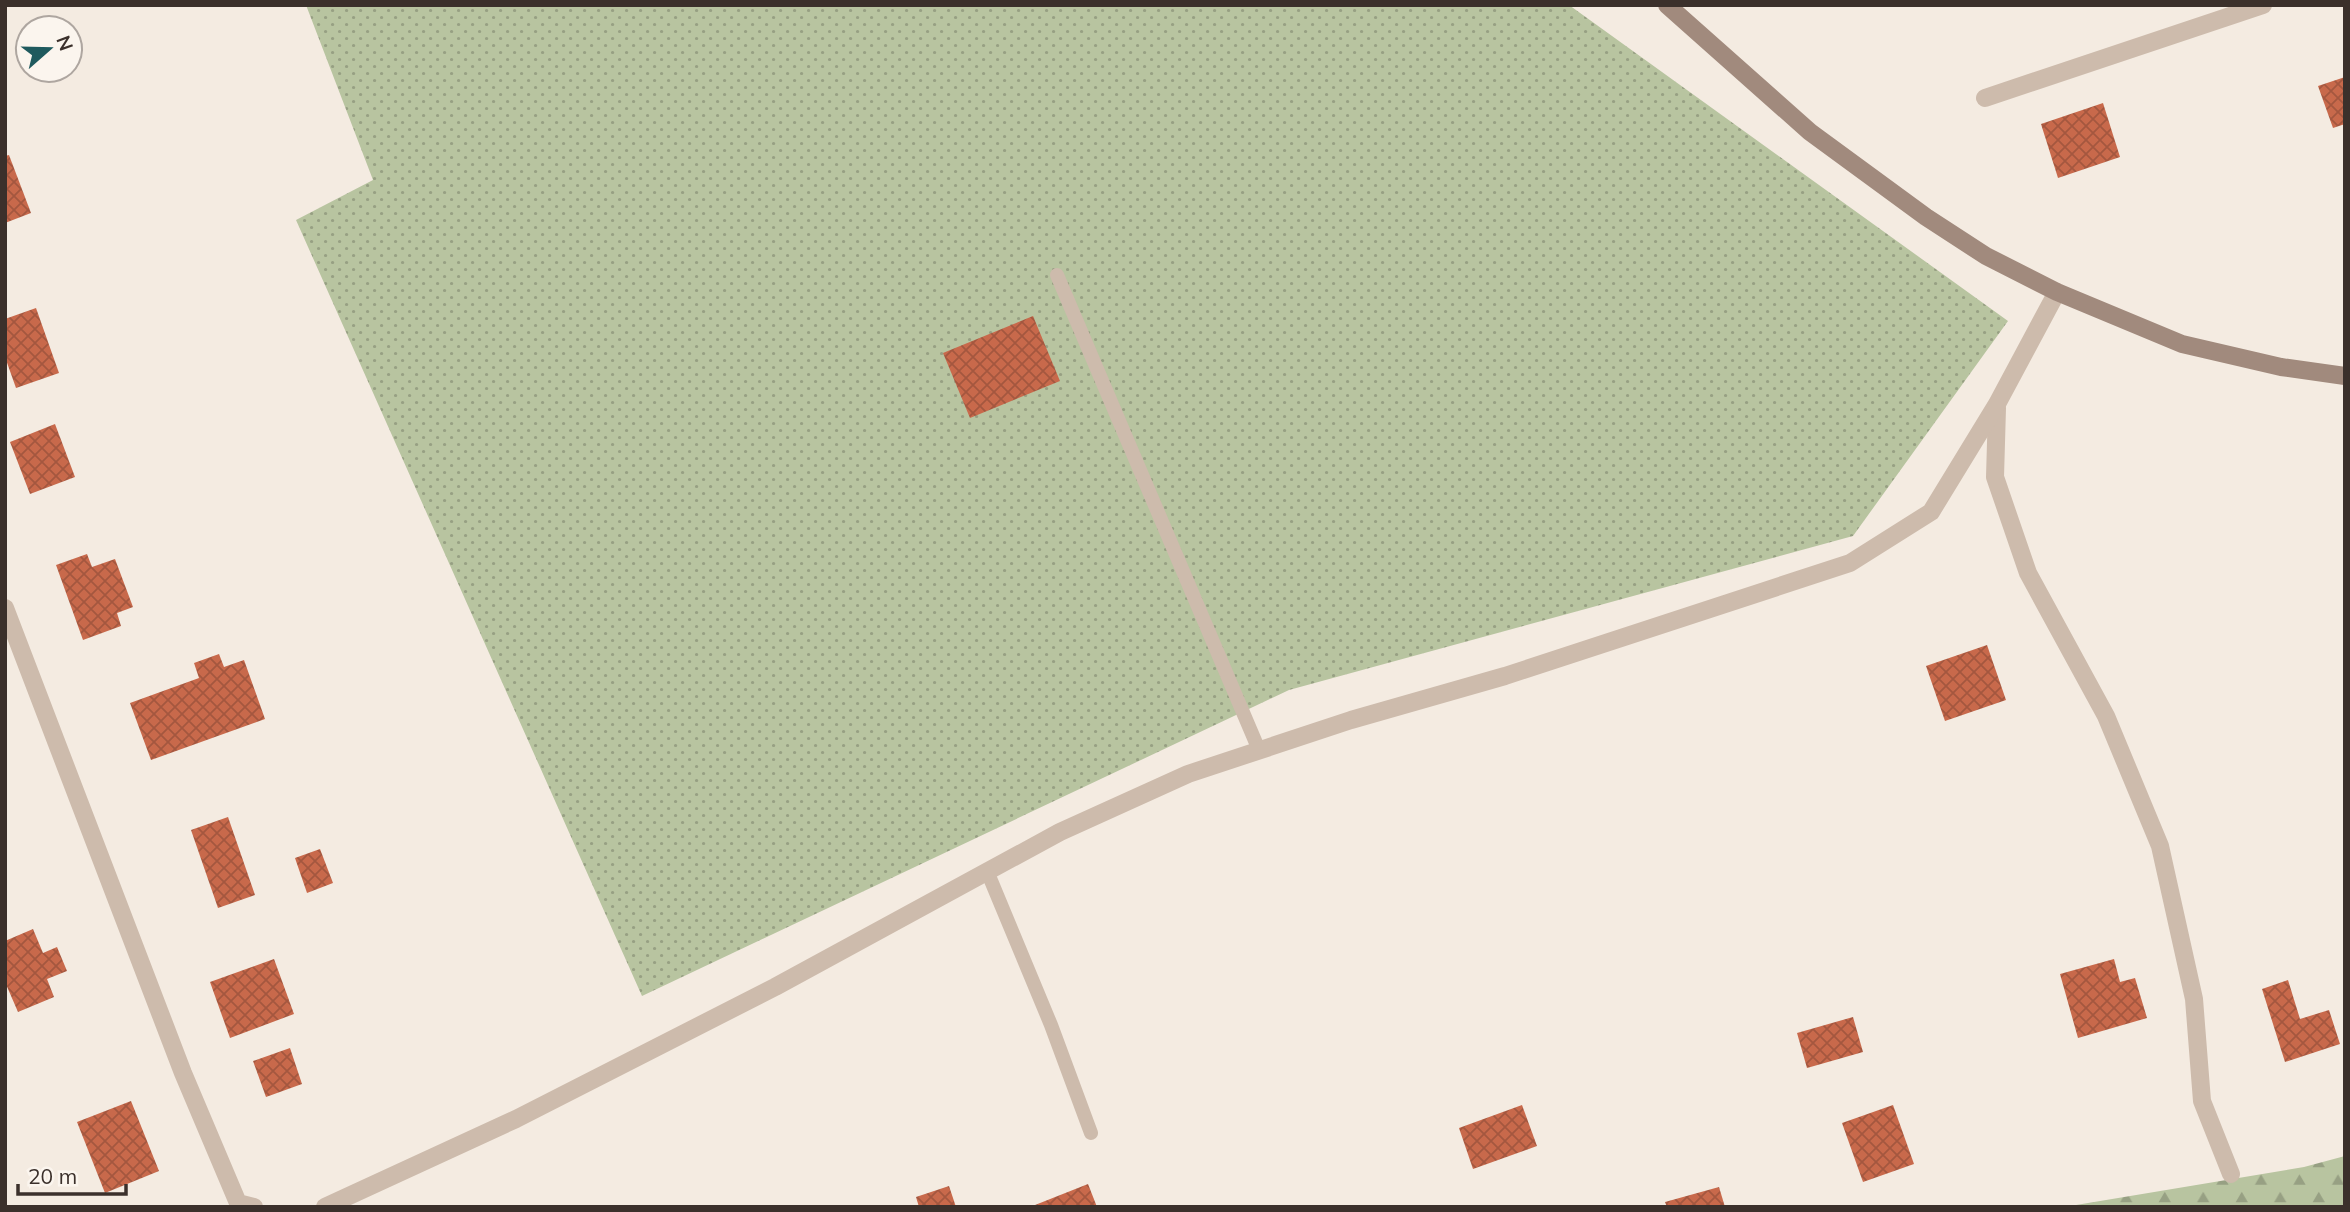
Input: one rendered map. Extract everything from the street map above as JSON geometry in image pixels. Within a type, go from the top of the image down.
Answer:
[{"type":"main road","points":[[1667,5],[1810,132],[1926,217],[1986,256],[2057,292],[2182,344],[2281,367],[2345,376]]},
{"type":"street","points":[[1984,98],[2263,5]]},
{"type":"street","points":[[325,1207],[516,1119],[775,987],[1059,832],[1188,774],[1351,720],[1505,676],[1850,563],[1931,512],[1997,404],[2057,292]]},
{"type":"street","points":[[1997,404],[1995,477],[2028,573],[2106,716],[2160,846],[2194,999],[2202,1101],[2231,1174]]},
{"type":"street","points":[[5,608],[183,1073],[242,1206]]},
{"type":"lane","points":[[1057,275],[1259,750]]},
{"type":"lane","points":[[988,871],[1051,1025],[1091,1133]]},
{"type":"green space","points":[[306,5],[1569,5],[2008,321],[1853,536],[1289,690],[642,996],[296,220],[373,180]]},
{"type":"green space","points":[[2345,1156],[2345,1207],[2064,1207],[2304,1167]]},
{"type":"building","points":[[2345,77],[2345,124],[2333,128],[2318,86]]},
{"type":"building","points":[[2103,103],[2120,157],[2058,178],[2041,124]]},
{"type":"building","points":[[9,155],[31,213],[5,223],[5,156]]},
{"type":"building","points":[[36,308],[59,373],[16,388],[5,357],[5,319]]},
{"type":"building","points":[[1033,316],[1060,381],[970,418],[943,353]]},
{"type":"building","points":[[55,424],[75,477],[30,494],[10,442]]},
{"type":"building","points":[[87,554],[92,567],[115,559],[133,607],[117,613],[121,626],[83,640],[56,565]]},
{"type":"building","points":[[1987,645],[2006,700],[1945,721],[1926,666]]},
{"type":"building","points":[[219,654],[224,667],[244,660],[265,719],[151,760],[130,703],[199,678],[194,663]]},
{"type":"building","points":[[228,817],[255,895],[218,908],[191,830]]},
{"type":"building","points":[[320,849],[333,883],[307,893],[295,858]]},
{"type":"building","points":[[33,929],[43,953],[57,947],[67,971],[47,979],[54,997],[18,1012],[5,982],[5,941]]},
{"type":"building","points":[[274,959],[294,1014],[230,1038],[210,982]]},
{"type":"building","points":[[2114,959],[2120,982],[2135,978],[2147,1018],[2078,1038],[2060,974]]},
{"type":"building","points":[[2288,980],[2300,1019],[2329,1010],[2340,1044],[2285,1062],[2262,989]]},
{"type":"building","points":[[1853,1017],[1863,1052],[1807,1068],[1797,1033]]},
{"type":"building","points":[[290,1048],[302,1084],[266,1097],[253,1061]]},
{"type":"building","points":[[131,1101],[159,1171],[105,1193],[77,1122]]},
{"type":"building","points":[[1522,1105],[1537,1146],[1473,1169],[1459,1128]]},
{"type":"building","points":[[1893,1105],[1914,1164],[1863,1182],[1842,1123]]},
{"type":"building","points":[[1088,1184],[1097,1207],[1030,1207]]},
{"type":"building","points":[[949,1186],[956,1207],[919,1207],[916,1197]]},
{"type":"building","points":[[1719,1187],[1725,1207],[1667,1207],[1665,1202]]}]
